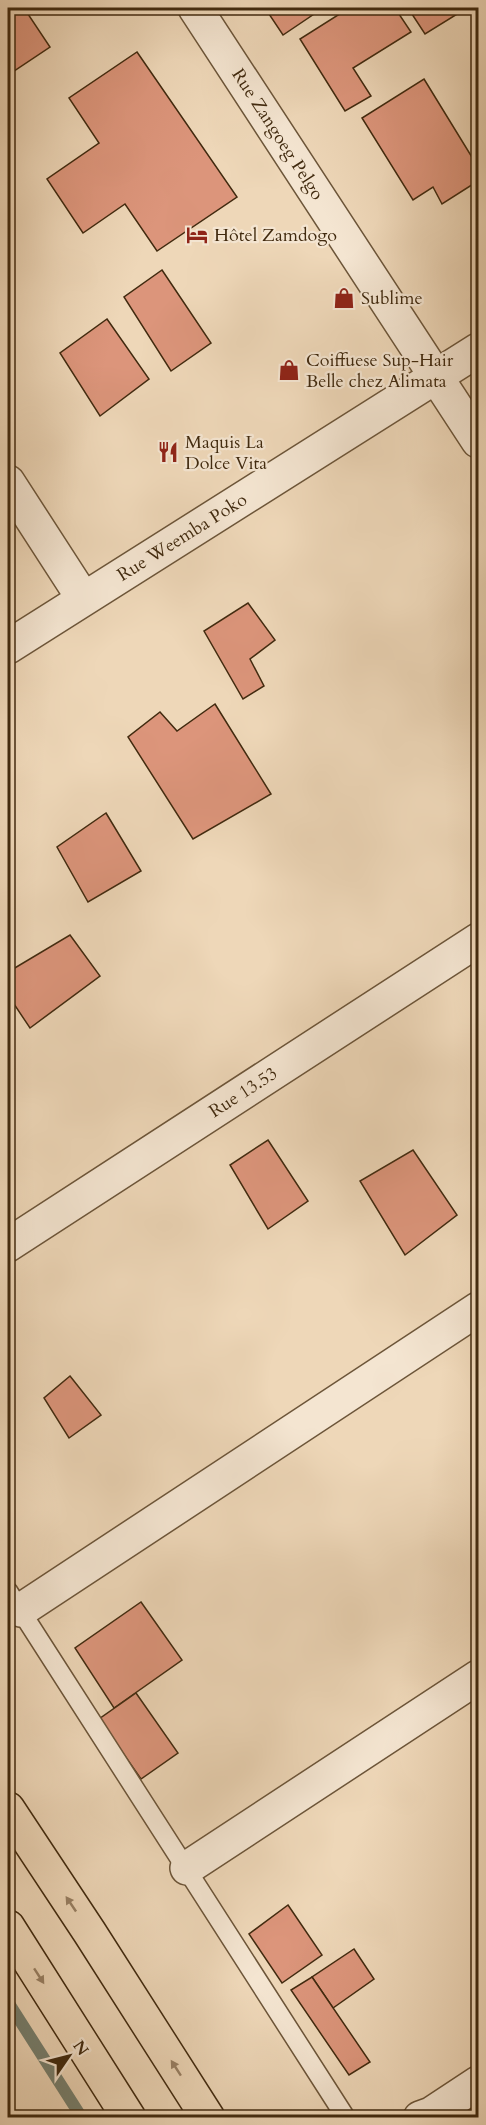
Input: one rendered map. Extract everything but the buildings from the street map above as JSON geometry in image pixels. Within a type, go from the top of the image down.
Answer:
[{"type":"main road","points":[[8,1809],[208,2118]]},
{"type":"main road","points":[[8,1927],[129,2118]]},
{"type":"street","name":"Rue Zangoeg Pelgo","points":[[195,8],[478,441]]},
{"type":"street","name":"Rue Weemba Poko","points":[[8,647],[478,350]]},
{"type":"street","points":[[8,482],[83,598]]},
{"type":"street","name":"Rue 13.53","points":[[8,1245],[478,940]]},
{"type":"street","points":[[14,1600],[478,1309]]},
{"type":"street","points":[[187,1869],[478,1677]]},
{"type":"street","points":[[420,2118],[478,2083]]},
{"type":"lane","points":[[14,1600],[346,2118]]},
{"type":"waterway","points":[[8,2002],[82,2118]]},
{"type":"place","name":"Hôtel Zamdogo","points":[[197,235]]},
{"type":"place","name":"Sublime","points":[[344,298]]},
{"type":"place","name":"Coiffuese Sup-Hair Belle chez Alimata","points":[[289,370]]},
{"type":"place","name":"Maquis La Dolce Vita","points":[[168,452]]}]
